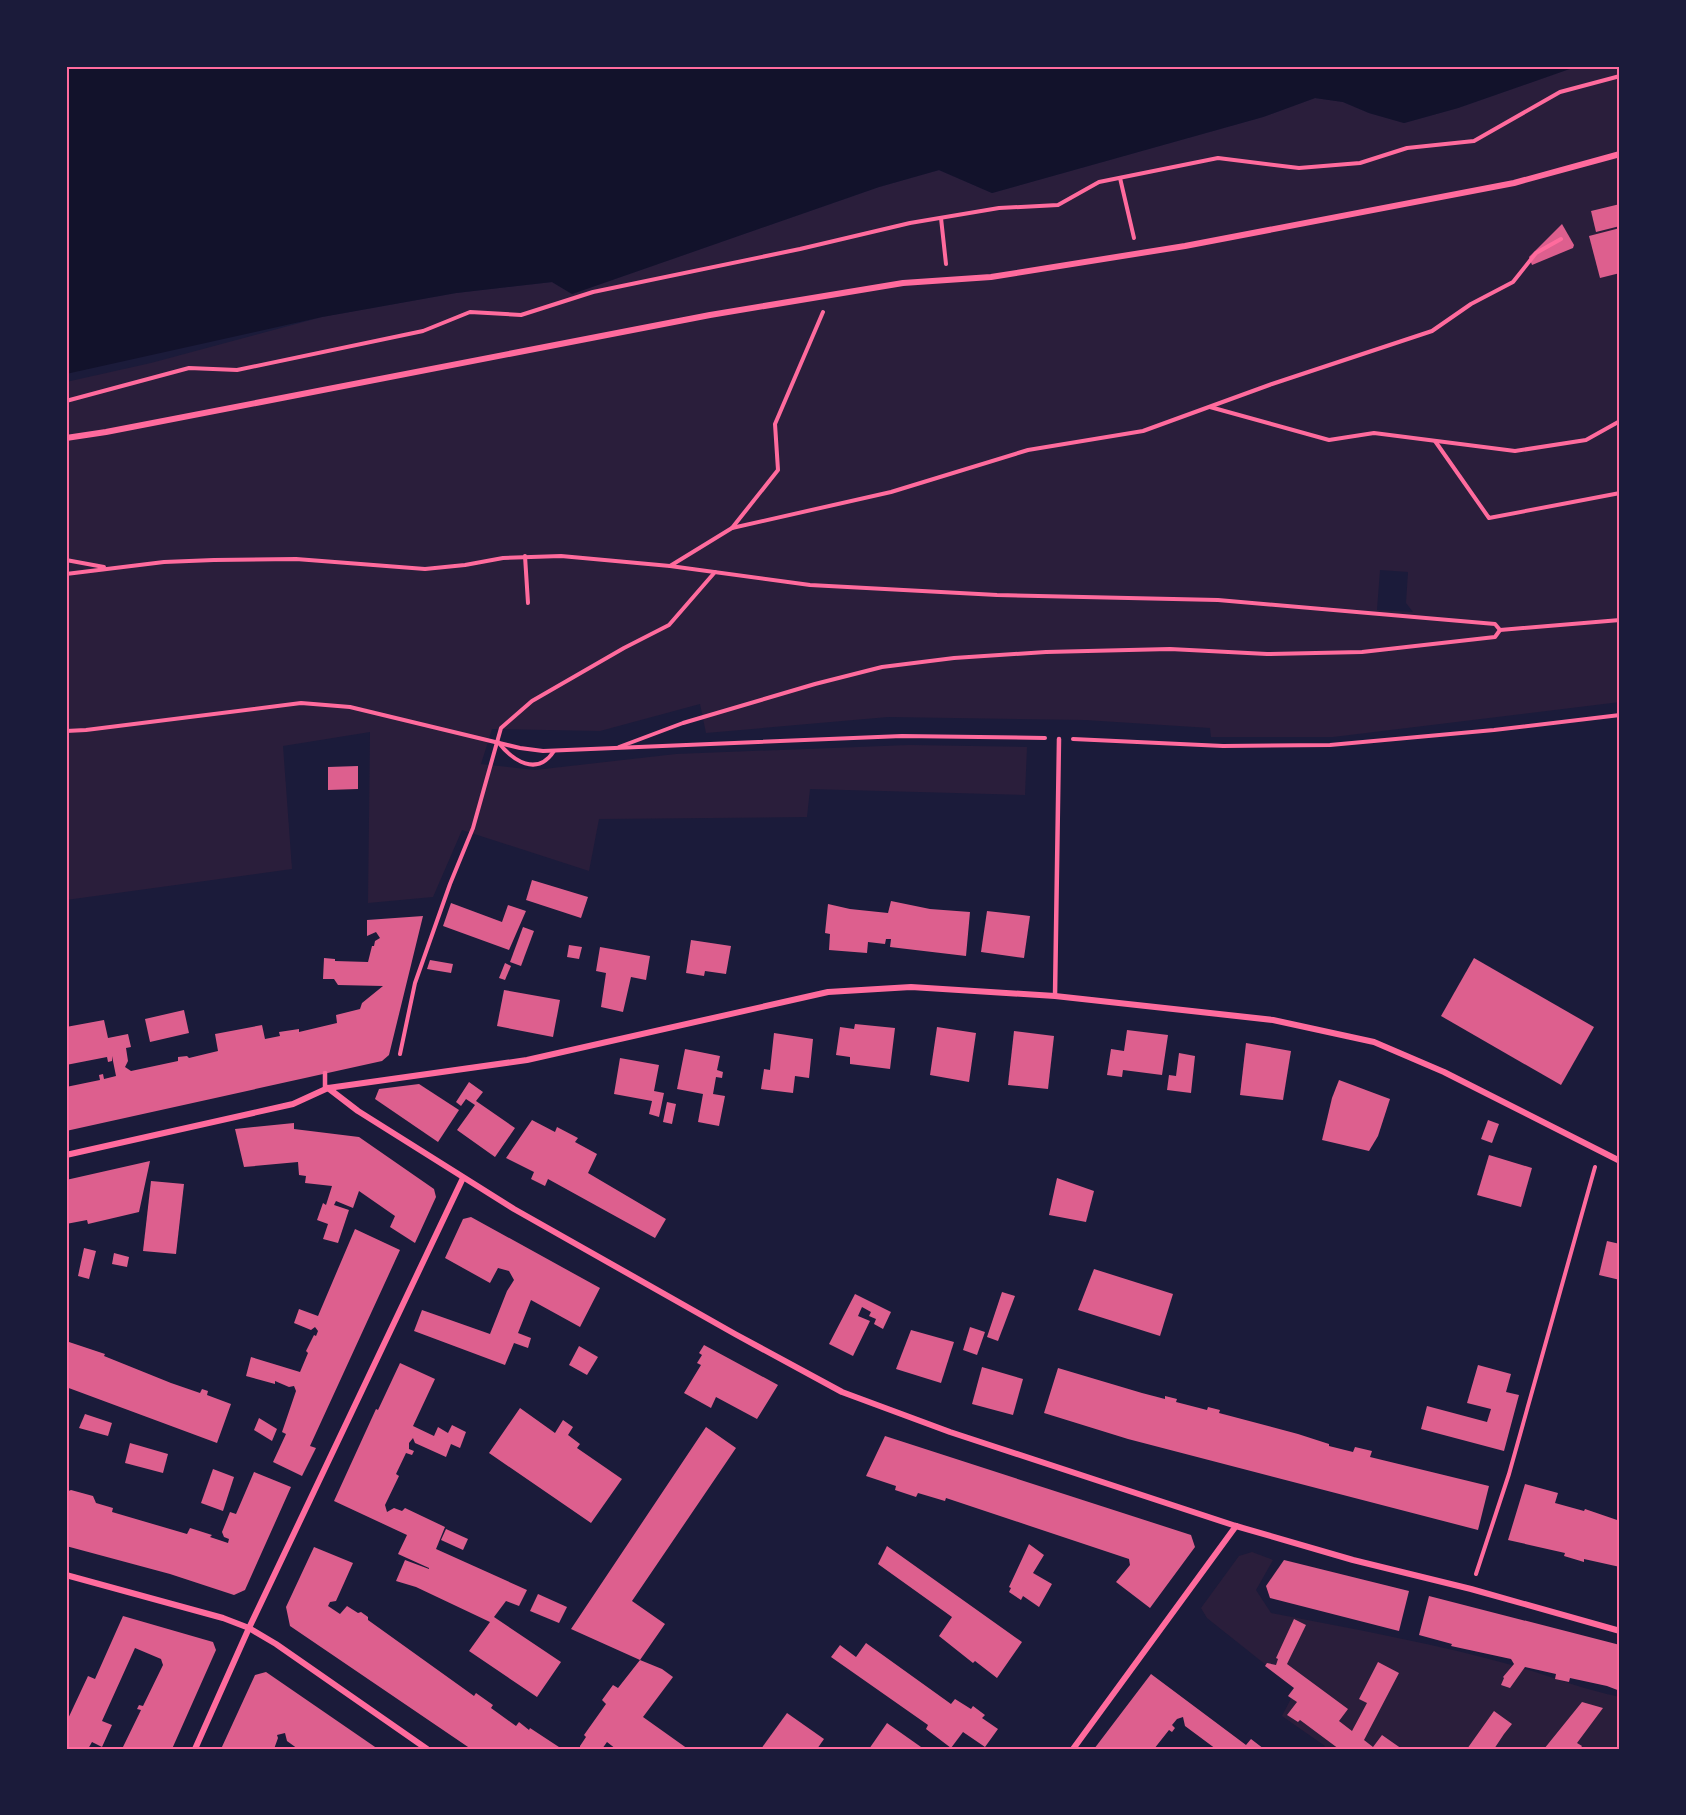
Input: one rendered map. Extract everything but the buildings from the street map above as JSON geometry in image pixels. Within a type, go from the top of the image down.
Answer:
[{"type":"street","points":[[66,438],[710,315],[903,284],[992,277],[1138,254],[1514,183],[1620,154]]},
{"type":"street","points":[[66,1155],[293,1104],[326,1089],[527,1060],[828,993],[911,987],[1055,996],[1273,1020],[1374,1042],[1444,1072],[1620,1161]]},
{"type":"street","points":[[326,1089],[463,1178],[735,1334],[842,1392],[950,1432],[1236,1526],[1353,1560],[1471,1589],[1620,1631]]},
{"type":"street","points":[[195,1749],[249,1628],[463,1178]]},
{"type":"street","points":[[1073,1749],[1236,1526]]},
{"type":"street","points":[[66,1575],[223,1618],[249,1628],[276,1644],[427,1749]]},
{"type":"lane","points":[[1055,996],[1059,739]]},
{"type":"lane","points":[[325,1073],[326,1089]]},
{"type":"path","points":[[66,401],[189,368],[237,370],[412,333],[470,312],[520,315],[593,292],[800,249],[910,222],[999,208],[1058,205],[1099,182],[1218,158],[1299,168],[1360,163],[1407,148],[1474,141],[1560,92],[1620,76]]},
{"type":"path","points":[[1120,178],[1138,254]]},
{"type":"path","points":[[941,218],[947,280]]},
{"type":"path","points":[[670,566],[732,528],[891,492],[1028,450],[1143,431],[1272,384],[1432,331],[1471,304],[1513,282],[1536,253],[1561,239]]},
{"type":"path","points":[[732,528],[778,470],[775,424],[831,295]]},
{"type":"path","points":[[1209,407],[1329,440],[1374,433],[1515,451],[1586,440],[1620,421]]},
{"type":"path","points":[[1434,441],[1489,518],[1620,493]]},
{"type":"path","points":[[525,556],[528,603]]},
{"type":"path","points":[[66,574],[174,561],[296,559],[425,569],[525,556],[561,556],[670,566],[810,585],[997,595],[1218,600],[1495,624],[1500,630]]},
{"type":"path","points":[[66,561],[107,568]]},
{"type":"path","points":[[400,1054],[414,983],[473,828],[501,728],[532,701],[669,625],[716,572]]},
{"type":"path","points":[[616,748],[694,719],[815,684],[894,665],[954,658],[1046,652],[1170,649],[1267,654],[1362,652],[1495,637],[1500,630],[1620,620]]},
{"type":"path","points":[[66,731],[301,703],[350,707],[520,748],[554,751],[902,736],[1059,739],[1223,746],[1330,745],[1494,730],[1620,715]]},
{"type":"path","points":[[498,741],[508,755],[522,763],[540,764],[547,761],[554,751]]},
{"type":"path","points":[[1471,1589],[1509,1474],[1590,1182]]},
{"type":"shaded area","points":[[66,66],[1578,66],[1458,108],[1404,123],[1369,113],[1343,102],[1315,98],[1263,117],[992,193],[939,170],[879,187],[572,294],[552,282],[456,293],[322,317],[66,374]]},
{"type":"shaded area","points":[[1578,66],[1620,66],[1620,702],[1333,737],[1211,737],[1210,728],[1085,720],[888,717],[706,733],[700,704],[600,731],[492,729],[481,764],[535,770],[676,754],[909,745],[1027,747],[1025,795],[810,789],[807,817],[599,819],[589,871],[462,830],[433,897],[368,903],[370,732],[283,746],[292,869],[66,900],[66,382],[151,363],[322,317],[456,293],[552,282],[572,294],[879,187],[939,170],[992,193],[1263,117],[1315,98],[1343,102],[1369,113],[1404,123],[1458,108]],"holes":[[[1380,570],[1408,572],[1406,603],[1413,612],[1377,610]]]},
{"type":"shaded area","points":[[1252,1552],[1273,1560],[1256,1590],[1271,1613],[1457,1651],[1620,1697],[1620,1749],[1323,1749],[1325,1746],[1282,1716],[1296,1689],[1207,1618],[1201,1608],[1239,1556]]}]
